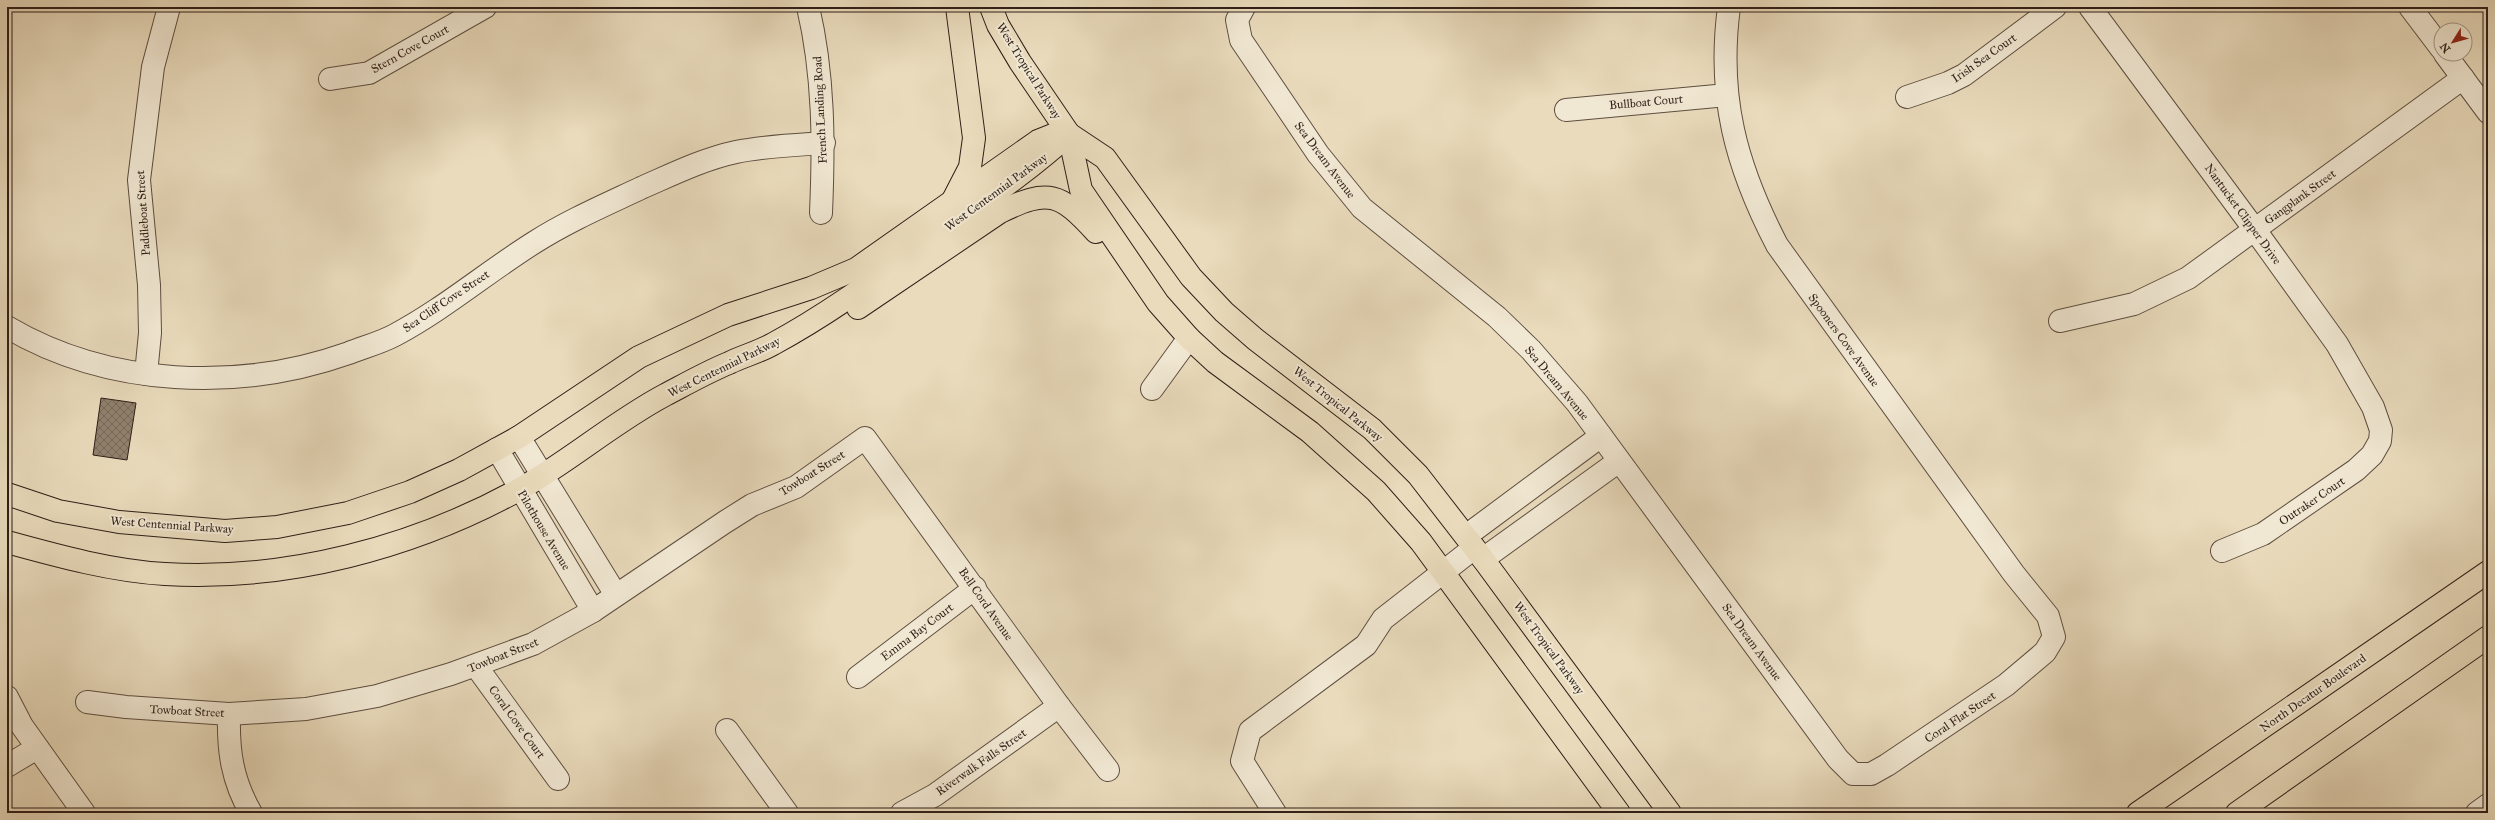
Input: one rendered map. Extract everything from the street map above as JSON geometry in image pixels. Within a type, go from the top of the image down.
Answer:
[{"type":"main road","points":[[951,203],[970,167],[974,138],[957,7]]},
{"type":"main road","name":"West Tropical Parkway","points":[[991,7],[998,25],[1020,62],[1069,134],[1105,158],[1191,277],[1224,312],[1255,339],[1372,429],[1418,475],[1474,548],[1670,813]]},
{"type":"main road","name":"West Centennial Parkway","points":[[7,494],[58,511],[119,522],[225,531],[277,528],[348,513],[410,492],[459,470],[519,437],[639,357],[728,315],[811,288],[856,269],[1038,141],[1053,135],[1069,134]]},
{"type":"main road","name":"West Centennial Parkway","points":[[7,542],[111,566],[164,574],[226,574],[286,568],[360,553],[425,532],[482,508],[519,489],[543,475],[605,430],[663,396],[726,364],[771,346],[847,299],[1036,164],[1069,134]]},
{"type":"main road","name":"West Tropical Parkway","points":[[1069,134],[1080,190],[1158,303],[1189,338],[1220,366],[1339,456],[1376,491],[1421,542],[1619,813]]},
{"type":"main road","points":[[771,346],[833,324],[1000,212],[1020,202],[1040,198],[1062,200],[1075,210],[1158,303]]},
{"type":"main road","name":"North Decatur Boulevard","points":[[2138,813],[2488,572]]},
{"type":"main road","points":[[2237,813],[2488,637]]},
{"type":"street","name":"Paddleboat Street","points":[[146,374],[150,333],[149,292],[139,180],[153,67],[169,7]]},
{"type":"street","name":"Stern Cove Court","points":[[330,79],[369,73],[485,7]]},
{"type":"street","name":"French Landing Road","points":[[808,7],[817,45],[824,144],[821,213]]},
{"type":"street","name":"Spooners Cove Avenue","points":[[1729,7],[1725,56],[1727,95],[1739,156],[1748,186],[1777,246],[2014,574],[2048,616],[2054,637]]},
{"type":"street","name":"Irish Sea Court","points":[[1907,97],[1948,83],[1964,75],[2055,7]]},
{"type":"street","name":"Nantucket Clipper Drive","points":[[2090,7],[2255,230],[2344,356],[2373,407],[2381,430]]},
{"type":"street","points":[[2410,7],[2433,37]]},
{"type":"street","name":"Sea Dream Avenue","points":[[1240,14],[1241,40],[1254,62],[1342,185],[1383,226],[1422,255],[1497,317],[1549,370],[1601,436],[1822,737],[1854,774]]},
{"type":"street","points":[[2451,62],[2488,112]]},
{"type":"street","name":"Gangplank Street","points":[[2060,321],[2134,304],[2188,278],[2463,78]]},
{"type":"street","name":"Bullboat Court","points":[[1566,110],[1727,95]]},
{"type":"street","name":"Sea Cliff Cove Street","points":[[7,327],[66,355],[111,369],[146,374],[194,378],[268,373],[335,358],[392,336],[426,317],[497,267],[555,230],[657,181],[734,152],[769,146],[824,144]]},
{"type":"street","points":[[1152,389],[1189,338]]},
{"type":"street","name":"Outraker Court","points":[[2222,551],[2263,534],[2356,470],[2372,455],[2380,440],[2381,430]]},
{"type":"street","points":[[1275,813],[1242,761],[1250,731],[1366,645],[1383,619],[1474,548],[1546,476],[1601,436]]},
{"type":"street","points":[[519,437],[616,595]]},
{"type":"street","name":"Bell Cord Avenue","points":[[865,438],[1059,706],[1108,770]]},
{"type":"street","name":"Towboat Street","points":[[87,702],[133,708],[229,714],[306,709],[342,704],[419,684],[476,666],[533,644],[593,611],[752,505],[796,487],[865,438]]},
{"type":"street","name":"Pilothouse Avenue","points":[[497,449],[519,489],[593,611]]},
{"type":"street","points":[[1474,548],[1564,500],[1619,461]]},
{"type":"street","points":[[1546,476],[1564,500]]},
{"type":"street","name":"Emma Bay Court","points":[[858,677],[975,588]]},
{"type":"street","name":"Coral Flat Street","points":[[1854,774],[1871,774],[1988,698],[2031,666],[2045,652],[2054,637]]},
{"type":"street","name":"Coral Cove Court","points":[[476,666],[558,779]]},
{"type":"street","points":[[7,697],[22,726],[84,813]]},
{"type":"street","name":"Riverwalk Falls Street","points":[[902,813],[935,795],[1059,706]]},
{"type":"street","points":[[229,714],[228,746],[234,773],[242,796],[251,813]]},
{"type":"street","points":[[727,730],[787,813]]},
{"type":"street","points":[[7,766],[37,748]]},
{"type":"street","points":[[2477,813],[2488,805]]},
{"type":"building","points":[[101,398],[136,403],[127,460],[93,455]]}]
